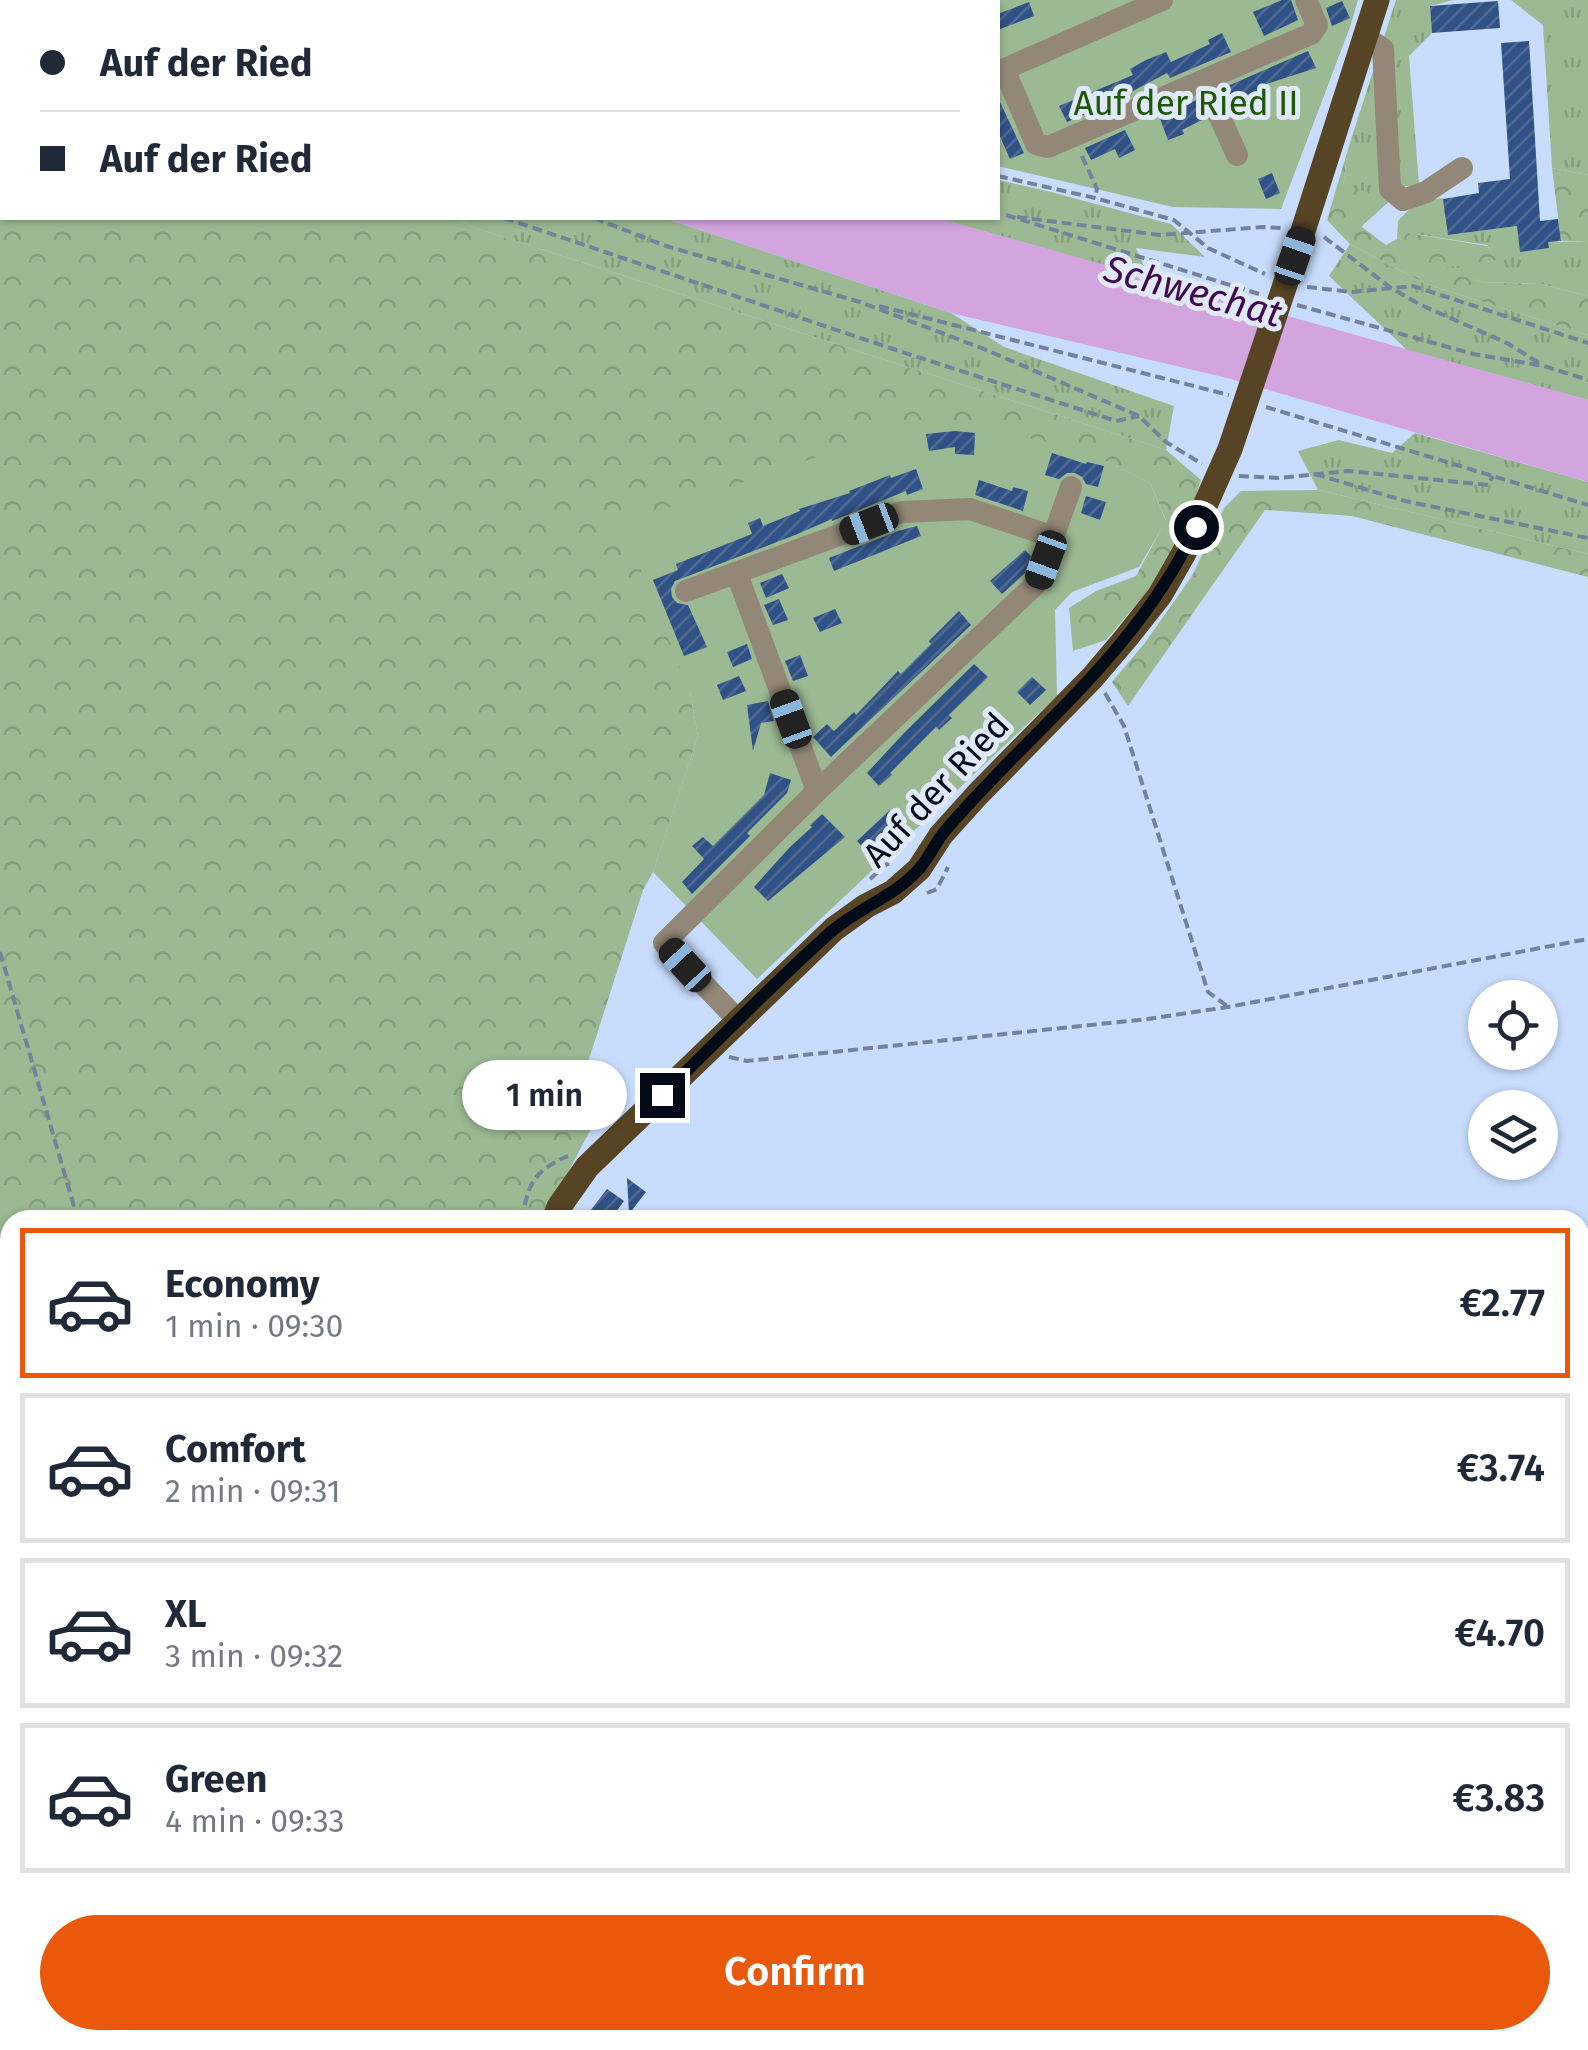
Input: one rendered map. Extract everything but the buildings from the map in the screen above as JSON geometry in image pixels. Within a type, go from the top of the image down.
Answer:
[{"type":"main road","points":[[1306,240],[1377,0]]},
{"type":"main road","name":"Auf der Ried","points":[[558,1210],[587,1167],[834,930],[893,892],[919,869],[941,835],[1092,678],[1160,594],[1220,475],[1306,240]]},
{"type":"street","points":[[1162,0],[1001,71],[1036,144],[1048,147],[1311,34],[1316,25],[1306,0]]},
{"type":"street","points":[[1366,37],[1383,49],[1390,189],[1403,200],[1426,192],[1462,168]]},
{"type":"street","points":[[1204,82],[1237,155]]},
{"type":"street","points":[[738,1021],[664,943],[817,791],[1037,583],[1071,487]]},
{"type":"street","points":[[686,591],[902,512],[970,508],[1054,537]]},
{"type":"street","points":[[738,574],[817,791]]},
{"type":"path","points":[[1074,136],[1096,189],[1095,198]]},
{"type":"path","points":[[1000,176],[1174,220],[1191,232]]},
{"type":"path","points":[[1000,214],[1264,295]]},
{"type":"path","points":[[1006,216],[1160,235],[1288,228],[1422,305],[1507,343],[1544,366]]},
{"type":"path","points":[[510,220],[1116,422],[1139,416]]},
{"type":"path","points":[[599,220],[666,246],[860,302],[1234,397]]},
{"type":"path","points":[[1391,288],[1413,286],[1588,343]]},
{"type":"path","points":[[1283,301],[1474,354],[1544,366],[1588,380]]},
{"type":"path","points":[[860,302],[984,348],[1139,416],[1166,442],[1220,475],[1278,478],[1348,470],[1488,485],[1493,476]]},
{"type":"path","points":[[1257,404],[1588,505]]},
{"type":"path","points":[[1312,474],[1405,500],[1588,538]]},
{"type":"path","points":[[1092,678],[1124,726],[1208,992],[1228,1007]]},
{"type":"path","points":[[712,1048],[724,1056],[747,1061],[1148,1019],[1588,939]]},
{"type":"path","points":[[0,952],[75,1210]]},
{"type":"green space","name":"Auf der Ried II","points":[[1000,0],[1358,0],[1281,209],[1173,207],[1000,166]]},
{"type":"green space","points":[[1396,0],[1453,0],[1430,6],[1432,33],[1409,56],[1419,185],[1406,186],[1362,226],[1343,186],[1348,149]]},
{"type":"green space","points":[[1511,0],[1588,0],[1588,175],[1552,168],[1543,25]]},
{"type":"green space","points":[[1348,149],[1343,186],[1368,192],[1362,227],[1386,245],[1408,233],[1487,246],[1498,260],[1435,269],[1484,282],[1541,284],[1588,296],[1588,335],[1426,284],[1350,244],[1327,220]]},
{"type":"green space","points":[[1552,168],[1588,175],[1588,242],[1561,241]]},
{"type":"green space","points":[[1000,180],[1171,224],[1205,257],[1136,248],[1149,278],[944,220],[1000,220]]},
{"type":"green space","points":[[1443,198],[1449,235],[1517,226],[1521,252],[1548,248],[1548,242],[1588,242],[1588,296],[1541,284],[1484,282],[1431,269],[1497,260],[1487,245],[1408,233],[1397,239],[1398,221],[1408,211],[1422,202]]},
{"type":"green space","points":[[0,220],[460,220],[1166,450],[1201,480],[1184,531],[1151,587],[1106,640],[1073,651],[1069,608],[1096,591],[1136,576],[1166,520],[1150,483],[1106,461],[690,693],[698,736],[653,872],[643,890],[575,1103],[594,1123],[548,1210],[0,1210]]},
{"type":"green space","points":[[460,220],[670,220],[951,313],[1004,347],[1174,406],[1166,450]]},
{"type":"green space","points":[[1350,244],[1426,284],[1588,335],[1588,400],[1407,350],[1329,276]]},
{"type":"green space","points":[[927,420],[994,427],[1106,461],[1150,483],[1166,521],[1139,567],[1072,592],[1055,610],[1057,696],[757,979],[653,872],[698,736],[690,693],[622,523]]},
{"type":"green space","points":[[1415,433],[1588,482],[1588,554],[1318,490],[1298,451],[1339,440],[1392,453]]},
{"type":"green space","points":[[1318,490],[1588,554],[1588,577],[1352,516],[1265,510],[1128,706],[1112,682],[1192,576],[1224,508],[1241,491]]},
{"type":"water","name":"Schwechat","points":[[670,220],[944,220],[1588,400],[1588,482],[1227,378],[951,313]]},
{"type":"route","points":[[662,1095],[834,930],[893,892],[919,869],[941,835],[1126,638],[1160,594],[1196,527]]}]
